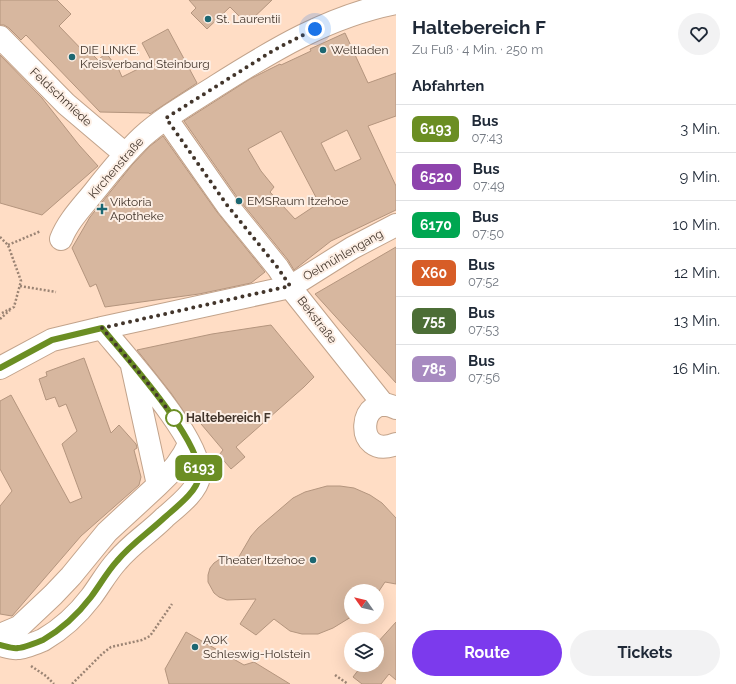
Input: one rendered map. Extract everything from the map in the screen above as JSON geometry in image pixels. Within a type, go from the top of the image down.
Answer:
[{"type":"street","name":"Kirchenstraße","points":[[62,239],[64,231],[73,218],[125,154],[143,136],[166,118],[268,54],[302,35],[355,13],[396,3]]},
{"type":"street","name":"Feldschmiede","points":[[0,37],[66,104],[125,154]]},
{"type":"street","name":"Bekstraße","points":[[166,118],[227,205],[278,268],[290,286],[390,407]]},
{"type":"street","name":"Oelmühlengang","points":[[0,368],[52,340],[290,286],[352,248],[396,225]]},
{"type":"street","points":[[0,645],[18,648],[42,640],[73,618],[90,598],[116,561],[186,498],[195,488],[199,477],[198,462],[174,418],[147,382],[102,328]]},
{"type":"street","points":[[132,364],[158,485]]},
{"type":"street","name":"Bekstraße","points":[[390,407],[375,408],[370,413],[365,423],[365,432],[371,442],[380,447],[396,444]]},
{"type":"street","points":[[0,635],[19,627],[42,606],[71,576],[107,532],[170,474],[184,456],[189,444]]},
{"type":"path","points":[[8,245],[41,231]]},
{"type":"path","points":[[0,237],[8,245],[22,281],[14,307],[0,319]]},
{"type":"path","points":[[20,286],[56,292]]},
{"type":"path","points":[[0,314],[14,307]]},
{"type":"path","points":[[72,684],[96,659],[111,647],[142,640],[150,636],[172,604]]},
{"type":"path","points":[[334,675],[348,684]]},
{"type":"building","points":[[0,0],[57,0],[71,14],[59,26],[87,55],[90,52],[98,60],[106,53],[119,70],[122,77],[152,62],[142,43],[168,29],[197,83],[150,114],[100,112],[26,35],[21,40],[9,28],[4,25],[0,25]]},
{"type":"building","name":"St. Laurentii","points":[[189,0],[272,0],[247,24],[230,7],[207,29],[191,13],[196,8]]},
{"type":"building","points":[[345,33],[368,83],[396,73],[396,116],[368,126],[396,186],[396,210],[331,241],[294,270],[288,260],[237,197],[184,121],[250,79],[311,51],[310,49]],"holes":[[[347,130],[361,159],[335,171],[321,143]],[[281,131],[319,203],[295,219],[270,192],[274,187],[261,171],[248,149]]]},
{"type":"building","points":[[0,55],[42,98],[79,145],[98,166],[42,215],[0,203]]},
{"type":"building","points":[[163,136],[217,212],[265,272],[251,283],[199,294],[105,307],[96,284],[90,287],[72,248],[90,217],[132,165],[150,146]]},
{"type":"building","points":[[396,247],[396,383],[315,294]]},
{"type":"building","points":[[271,325],[314,377],[236,447],[245,457],[231,469],[219,455],[223,450],[196,418],[191,422],[171,393],[137,350],[212,334]]},
{"type":"building","points":[[84,358],[111,433],[119,425],[136,444],[137,448],[134,450],[141,477],[139,485],[81,536],[12,616],[0,614],[0,506],[12,491],[0,469],[0,401],[11,395],[70,503],[82,498],[62,444],[77,431],[66,404],[59,407],[55,397],[46,400],[39,379],[47,376],[46,372]]},
{"type":"building","name":"Theater Itzehoe","points":[[327,486],[354,488],[370,495],[382,503],[396,518],[396,584],[385,582],[384,584],[344,584],[344,621],[333,628],[318,634],[302,634],[290,631],[274,619],[256,635],[240,624],[256,599],[227,600],[219,597],[214,593],[208,582],[210,568],[220,559],[227,558],[237,560],[251,536],[258,528],[293,498],[305,492]]},
{"type":"building","points":[[396,622],[396,680],[389,674],[381,684],[362,684],[353,677],[357,672],[384,672],[384,635]]},
{"type":"building","name":"AOK Schleswig-Holstein","points":[[186,632],[244,665],[254,662],[290,684],[169,684],[165,669]]},
{"type":"bus line","name":"6193","points":[[0,368],[52,340],[102,328],[147,382],[174,418],[198,462],[199,477],[195,488],[186,498],[116,561],[90,598],[73,618],[42,640],[18,648],[0,645]]},
{"type":"place","name":"St. Laurentii","points":[[208,19]]},
{"type":"place","name":"Weltladen","points":[[323,50]]},
{"type":"place","name":"DIE LINKE. Kreisverband Steinburg","points":[[72,57]]},
{"type":"place","name":"EMSRaum Itzehoe","points":[[239,201]]},
{"type":"place","name":"Viktoria Apotheke","points":[[102,209]]},
{"type":"place","name":"Haltebereich F","points":[[174,418]]},
{"type":"place","name":"Theater Itzehoe","points":[[313,560]]},
{"type":"place","name":"AOK Schleswig-Holstein","points":[[195,647]]},
{"type":"route","points":[[174,418],[147,382],[102,328],[290,286],[278,268],[227,205],[166,118],[274,50],[315,29]]}]
